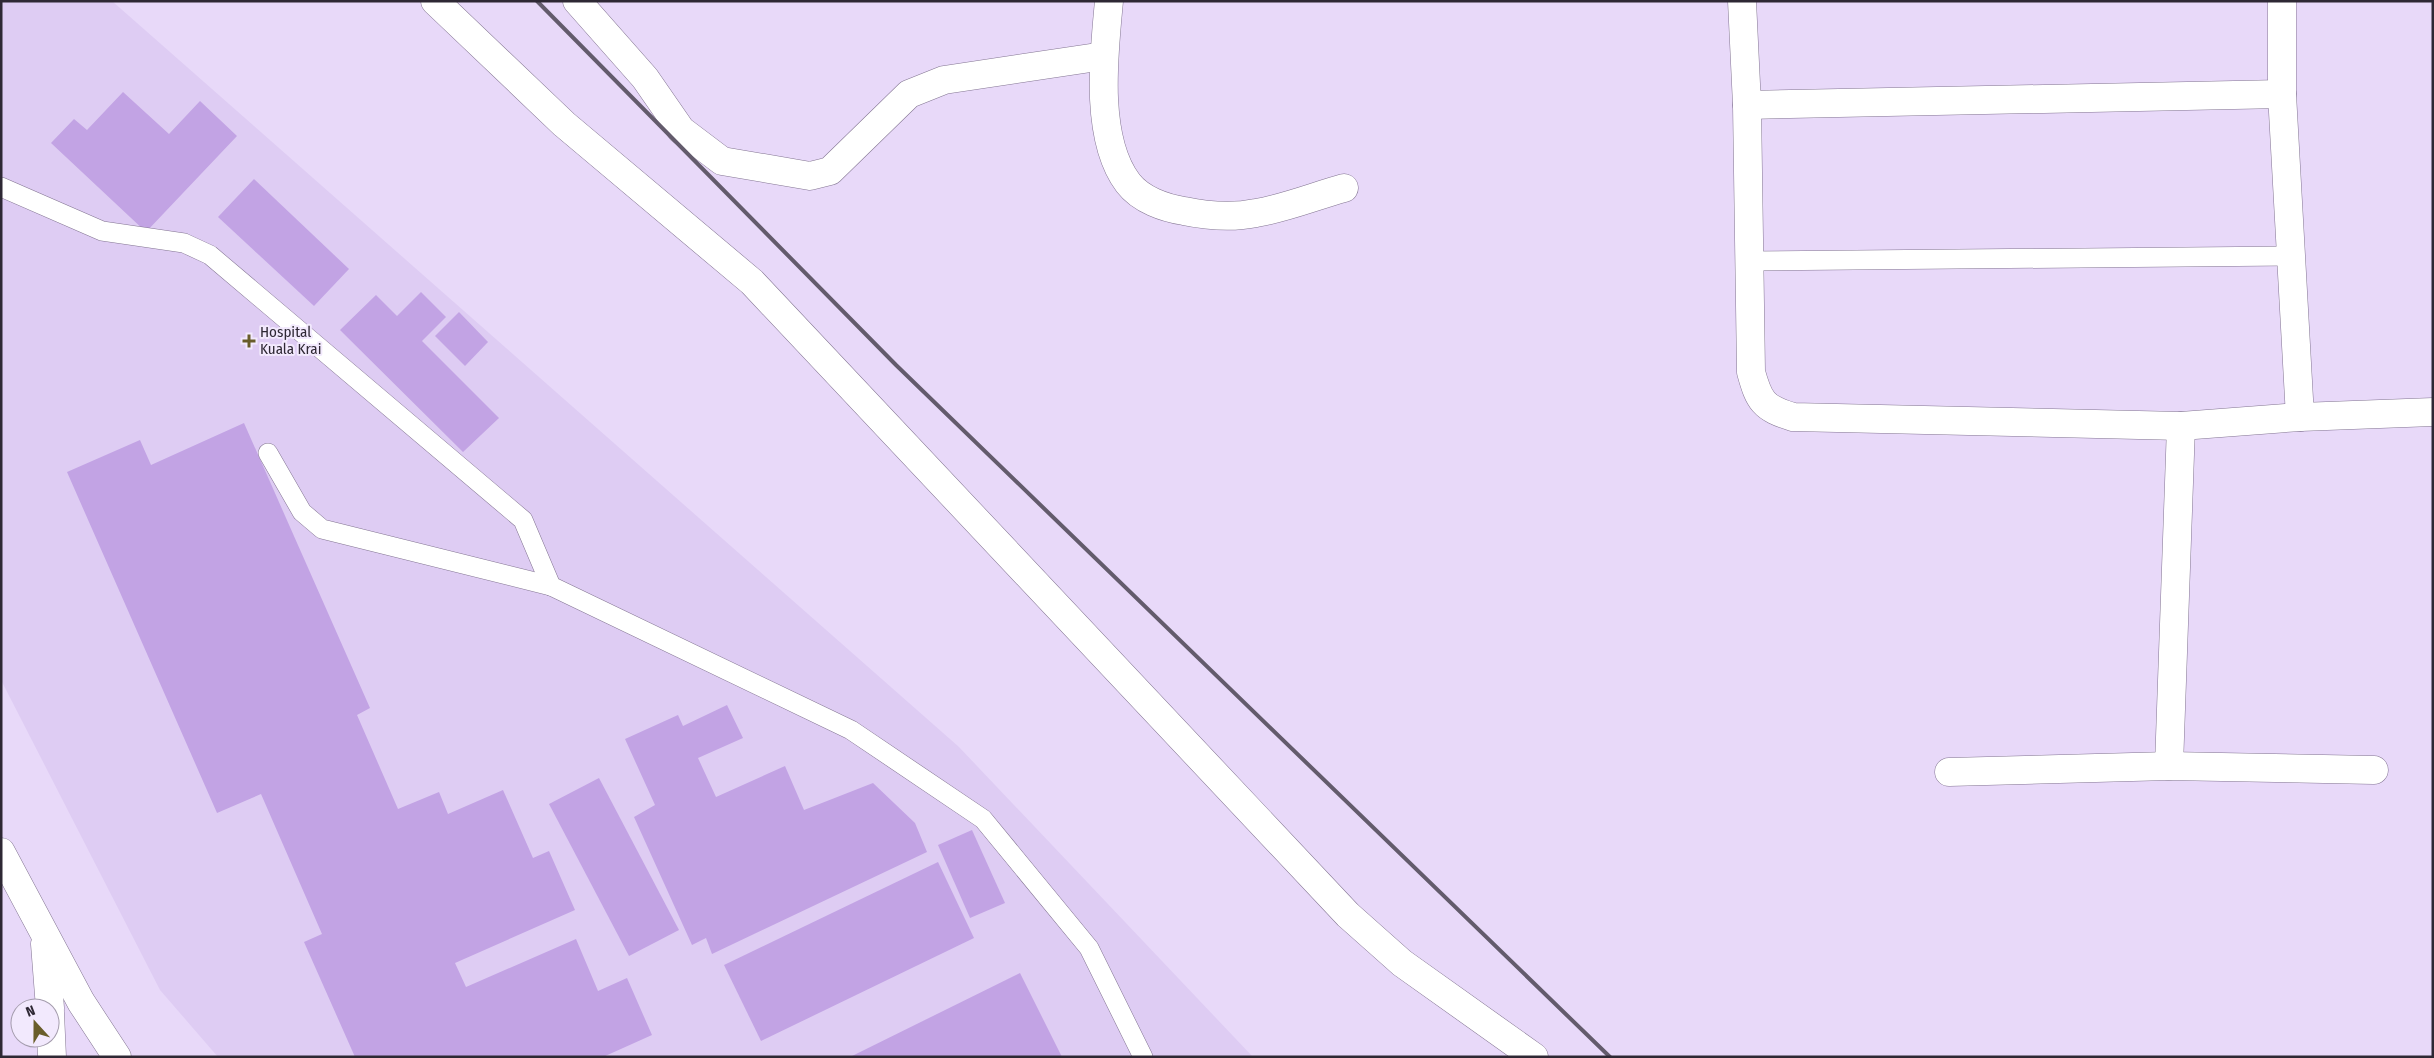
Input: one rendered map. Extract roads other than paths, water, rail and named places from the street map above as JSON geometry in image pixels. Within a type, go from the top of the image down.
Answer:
[{"type":"street","points":[[435,1],[564,124],[752,282],[1348,915],[1402,963],[1534,1057]]},
{"type":"street","points":[[577,1],[645,78],[681,130],[722,161],[810,176],[830,171],[909,94],[918,90],[944,80],[1104,56]]},
{"type":"street","points":[[1109,1],[1104,56],[1105,107],[1116,164],[1129,184],[1161,207],[1210,216],[1256,214],[1344,188]]},
{"type":"street","points":[[1742,1],[1747,105],[1751,372],[1758,395],[1774,411],[1793,417],[2181,426],[2300,417],[2433,412]]},
{"type":"street","points":[[2282,1],[2282,94],[2300,417]]},
{"type":"street","points":[[1747,105],[2282,94]]},
{"type":"street","points":[[2169,766],[2181,426]]},
{"type":"street","points":[[1949,772],[2169,766],[2374,770]]},
{"type":"street","points":[[1,852],[44,935],[82,1002],[117,1057]]},
{"type":"street","points":[[44,935],[49,998]]},
{"type":"lane","points":[[1,187],[102,231],[184,243],[210,255],[523,520],[551,586]]},
{"type":"lane","points":[[1749,261],[2291,256]]},
{"type":"lane","points":[[268,454],[302,512],[322,529],[551,586],[851,730],[983,819],[1088,948],[1143,1057]]},
{"type":"railway","points":[[537,1],[896,365],[1610,1057]]},
{"type":"place","name":"Hospital Kuala Krai","points":[[249,341]]}]
